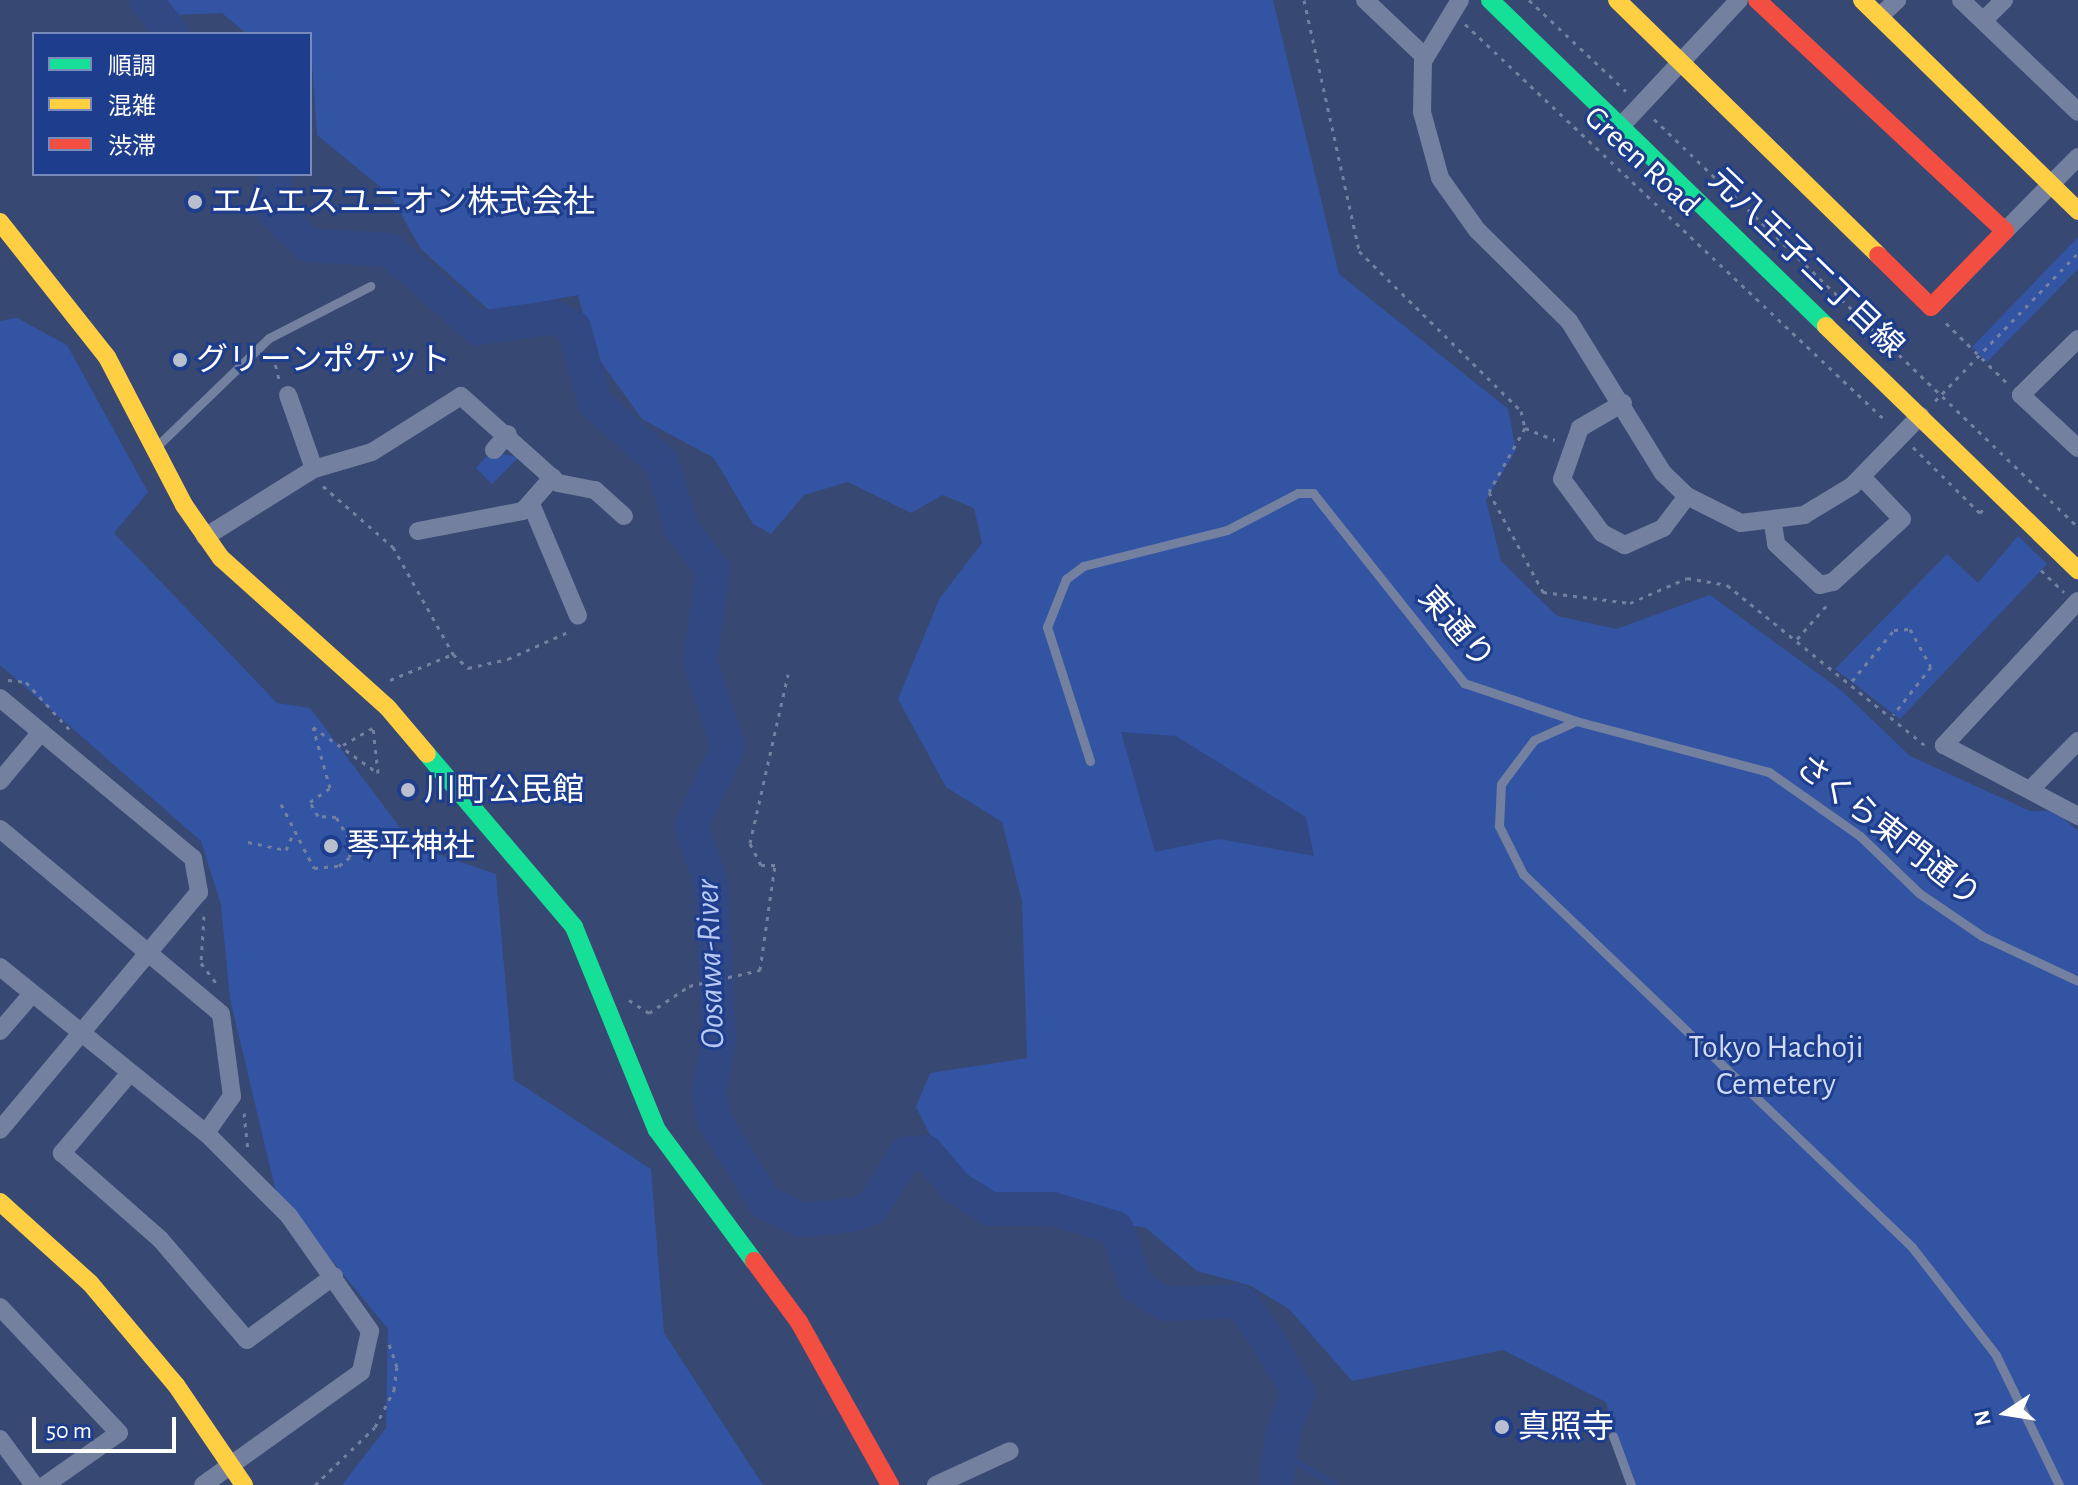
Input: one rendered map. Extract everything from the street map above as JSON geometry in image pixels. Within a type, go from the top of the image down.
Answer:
[{"type":"street","points":[[1365,0],[1425,57]]},
{"type":"street","name":"元八王子二丁目線","points":[[1490,0],[1926,410],[2078,570]]},
{"type":"street","points":[[1617,0],[1931,307],[2078,157]]},
{"type":"street","points":[[1622,125],[1739,0]]},
{"type":"street","points":[[1757,0],[2005,231]]},
{"type":"street","points":[[1862,0],[2078,211]]},
{"type":"street","points":[[1879,17],[1897,0]]},
{"type":"street","points":[[1961,0],[2078,112]]},
{"type":"street","points":[[1983,21],[2004,0]]},
{"type":"street","points":[[1455,4],[1425,57],[1425,124],[1452,200],[1569,321],[1623,403],[1663,473],[1687,496],[1741,523],[1773,524],[1829,502],[1862,477],[1926,410]]},
{"type":"street","points":[[0,222],[107,357],[205,537],[368,689],[574,927],[657,1130],[799,1322],[890,1485]]},
{"type":"street","points":[[2078,339],[2021,395],[2078,448]]},
{"type":"street","points":[[288,395],[312,470]]},
{"type":"street","points":[[205,537],[312,470],[372,452],[461,396],[508,434],[553,477],[595,490],[624,516]]},
{"type":"street","points":[[1623,403],[1580,428],[1569,445],[1562,479],[1602,533],[1625,545],[1663,528],[1687,496]]},
{"type":"street","points":[[494,450],[508,434]]},
{"type":"street","points":[[418,531],[531,504],[553,477]]},
{"type":"street","points":[[1773,524],[1776,544],[1820,585],[1833,582],[1902,519],[1862,477]]},
{"type":"street","points":[[531,504],[578,622]]},
{"type":"street","points":[[2077,602],[1944,745],[2032,788],[2078,816]]},
{"type":"street","points":[[0,698],[193,858],[199,892],[0,1130]]},
{"type":"street","points":[[0,781],[41,732]]},
{"type":"street","points":[[2032,788],[2078,741]]},
{"type":"street","points":[[0,829],[147,956],[221,1014],[232,1096],[206,1133]]},
{"type":"street","points":[[0,967],[206,1133],[289,1216],[370,1331],[361,1372],[203,1485]]},
{"type":"street","points":[[0,1031],[32,994]]},
{"type":"street","points":[[129,1074],[62,1153],[160,1239],[247,1340],[334,1276]]},
{"type":"street","points":[[0,1202],[90,1283],[232,1465],[244,1485]]},
{"type":"street","points":[[0,1307],[119,1433],[45,1485]]},
{"type":"street","points":[[0,1439],[34,1485]]},
{"type":"street","points":[[936,1485],[1010,1451]]},
{"type":"lane","points":[[155,448],[269,338],[370,286]]},
{"type":"lane","name":"東通り","points":[[1090,761],[1047,627],[1066,579],[1083,566],[1227,530],[1298,493],[1313,493],[1464,683],[1576,721]]},
{"type":"lane","points":[[1576,721],[1534,740],[1501,784],[1499,826],[1512,859],[1954,1295],[2028,1412],[2059,1485]]},
{"type":"lane","name":"さくら東門通り","points":[[1576,721],[1769,772],[1860,836],[1932,901],[1982,936],[2078,981]]},
{"type":"lane","points":[[1613,1436],[1631,1485]]},
{"type":"path","points":[[1529,0],[2078,527]]},
{"type":"path","name":"Green Road","points":[[1455,4],[1980,513],[1987,506]]},
{"type":"path","points":[[1926,410],[2078,253]]},
{"type":"path","points":[[1931,307],[2021,395]]},
{"type":"path","points":[[269,338],[288,395]]},
{"type":"path","points":[[1525,428],[1569,445]]},
{"type":"path","points":[[312,470],[393,547],[453,654],[468,668],[578,622]]},
{"type":"path","points":[[2041,570],[2077,602]]},
{"type":"path","points":[[1797,639],[1834,598],[1833,582]]},
{"type":"path","points":[[1851,682],[1894,630],[1910,629],[1931,667],[1893,715]]},
{"type":"path","points":[[368,689],[453,654]]},
{"type":"path","points":[[627,995],[637,1012],[649,1013],[689,986],[760,970],[775,865],[761,865],[750,843],[788,674]]},
{"type":"path","points":[[341,746],[384,720]]},
{"type":"path","points":[[281,804],[293,834],[314,868],[339,866],[350,857],[336,817],[318,816],[310,802],[330,788],[313,727],[378,773],[373,727]]},
{"type":"path","points":[[248,842],[286,850],[293,834]]},
{"type":"green space","name":"Tokyo Hachoji Cemetery","points":[[165,0],[1273,0],[1339,274],[1508,409],[1516,450],[1486,500],[1501,561],[1557,616],[1616,629],[1710,595],[1842,691],[1910,756],[2030,811],[2055,811],[2078,831],[2078,1485],[1627,1485],[1606,1402],[1503,1350],[1352,1381],[1289,1309],[1249,1285],[1197,1271],[1146,1228],[979,1198],[937,1149],[916,1107],[930,1073],[1027,1058],[1022,901],[1002,822],[946,787],[898,699],[940,598],[982,543],[974,508],[943,495],[911,513],[848,482],[804,495],[771,534],[753,524],[714,458],[642,419],[593,351],[578,295],[490,311],[421,249],[390,195],[317,135],[312,32],[245,32],[222,13],[173,15]]},
{"type":"green space","points":[[2078,237],[2078,269],[1987,362],[1972,347]]},
{"type":"green space","points":[[17,318],[67,345],[148,492],[114,533],[277,703],[310,708],[414,846],[496,874],[514,1080],[651,1169],[664,1333],[763,1485],[342,1485],[386,1428],[388,1329],[276,1192],[230,999],[221,905],[201,841],[0,665],[0,321]]},
{"type":"green space","points":[[491,452],[519,457],[492,484],[476,468]]},
{"type":"green space","points":[[2018,536],[2047,564],[1900,719],[1835,669],[1947,554],[1978,583]]},
{"type":"shaded area","points":[[1121,732],[1176,736],[1306,817],[1314,856],[1219,839],[1155,852]]},
{"type":"waterway","name":"Oosawa-River","points":[[146,0],[170,32]]},
{"type":"waterway","name":"Oosawa-River","points":[[274,176],[274,212],[308,245],[390,250],[478,328],[555,317],[574,328],[595,403],[662,463],[682,530],[713,569],[700,662],[728,748],[691,826],[711,883],[719,1041],[709,1092],[714,1120],[765,1202],[801,1220],[851,1215],[872,1208],[906,1154],[926,1152],[957,1188],[991,1209],[1053,1209],[1116,1228],[1137,1287],[1167,1304],[1240,1301],[1268,1340],[1298,1393],[1282,1435],[1276,1485]]},
{"type":"waterway","points":[[1279,1452],[1335,1485]]},
{"type":"traffic: fast","points":[[1490,0],[1826,326]]},
{"type":"traffic: fast","points":[[427,754],[574,927],[657,1130],[754,1261]]},
{"type":"traffic: slow","points":[[1617,0],[1878,255]]},
{"type":"traffic: slow","points":[[1862,0],[2078,211]]},
{"type":"traffic: slow","points":[[0,222],[107,357],[184,505],[221,558],[388,708],[427,754]]},
{"type":"traffic: slow","points":[[1826,326],[2078,570]]},
{"type":"traffic: slow","points":[[0,1202],[90,1283],[176,1385],[244,1485]]},
{"type":"traffic: jam","points":[[1757,0],[2005,231],[1931,307],[1878,255]]},
{"type":"traffic: jam","points":[[754,1261],[799,1322],[890,1485]]},
{"type":"place","name":"エムエスユニオン株式会社","points":[[195,202]]},
{"type":"place","name":"グリーンポケット","points":[[180,360]]},
{"type":"place","name":"川町公民館","points":[[408,790]]},
{"type":"place","name":"琴平神社","points":[[331,846]]},
{"type":"place","name":"真照寺","points":[[1502,1427]]}]
